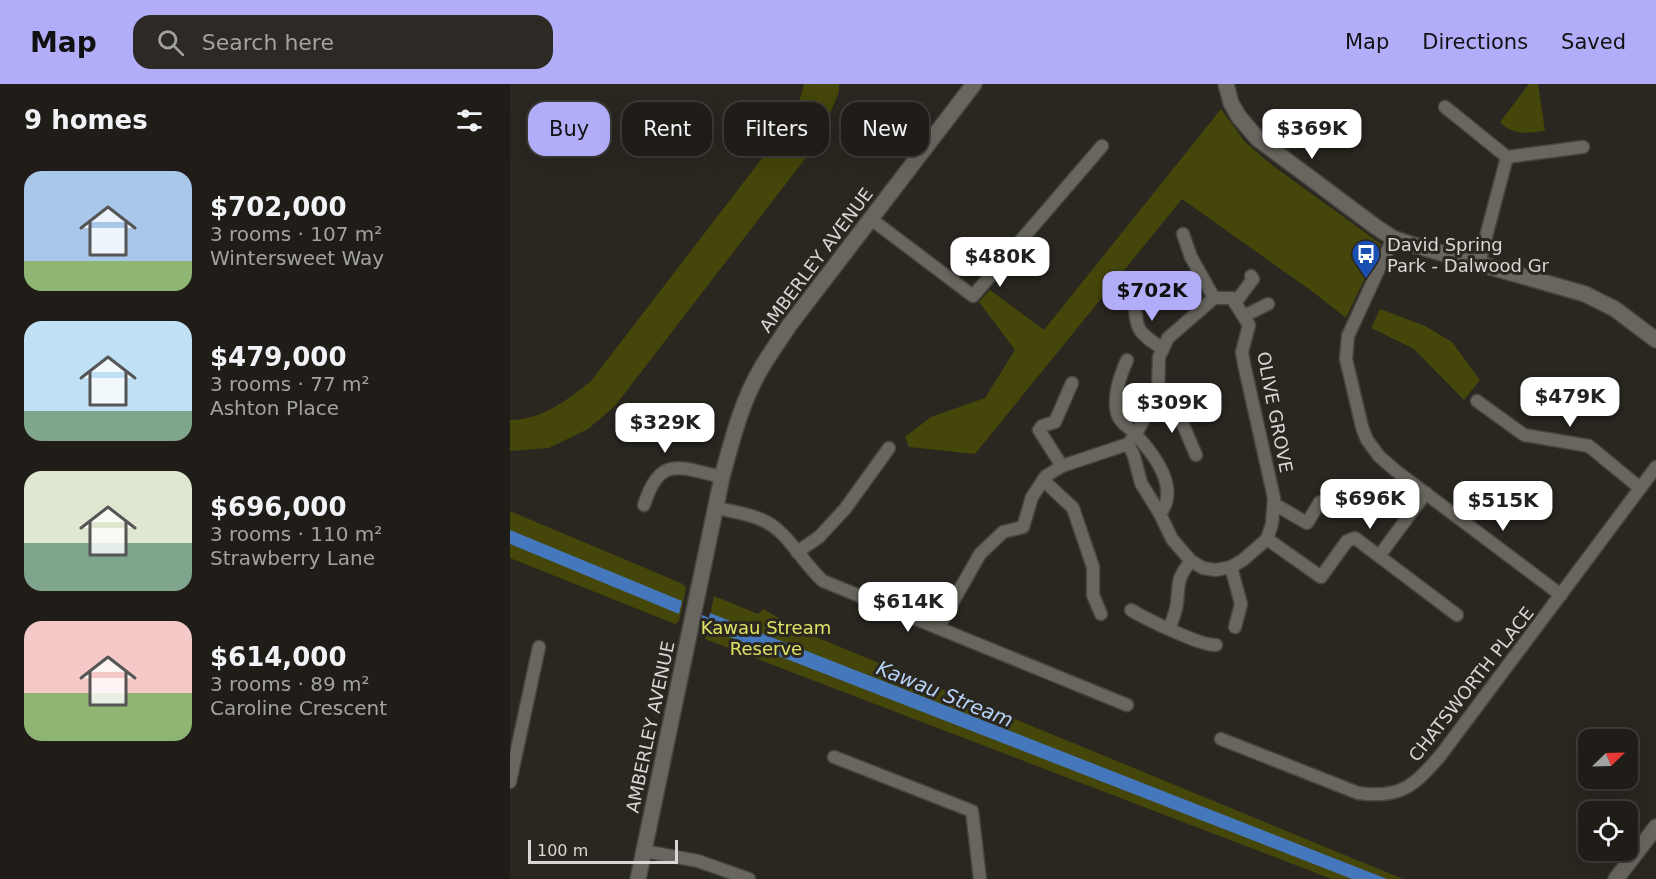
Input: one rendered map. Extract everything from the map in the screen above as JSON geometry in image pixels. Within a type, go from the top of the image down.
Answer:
[{"type":"street","name":"AMBERLEY AVENUE","points":[[638,879],[722,477],[735,432],[761,368],[788,327],[974,84]]},
{"type":"street","points":[[1226,84],[1239,117],[1258,139],[1393,238],[1585,294],[1615,309],[1656,340]]},
{"type":"street","points":[[1444,107],[1507,157],[1583,147]]},
{"type":"street","points":[[871,219],[973,296],[1102,146]]},
{"type":"street","points":[[1479,263],[1507,157]]},
{"type":"street","points":[[1183,234],[1191,257],[1214,298]]},
{"type":"street","points":[[1393,238],[1353,325],[1346,347],[1346,358],[1362,428],[1367,440],[1379,456],[1561,596]]},
{"type":"street","points":[[1235,303],[1253,279],[1251,276]]},
{"type":"street","points":[[938,628],[980,554],[1003,532],[1023,527],[1032,497],[1046,476],[1062,466],[1132,439],[1158,393],[1159,357],[1168,338],[1214,298],[1232,298],[1244,316],[1268,304]]},
{"type":"street","points":[[1134,299],[1138,329],[1143,336],[1163,349]]},
{"type":"street","name":"OLIVE GROVE","points":[[1244,316],[1249,325],[1242,352],[1274,498],[1272,524],[1267,539]]},
{"type":"street","points":[[1127,360],[1118,379],[1117,414],[1132,439],[1153,458],[1167,482],[1168,500],[1160,514]]},
{"type":"street","points":[[1062,466],[1039,430],[1041,426],[1055,422],[1072,382]]},
{"type":"street","points":[[1477,401],[1524,435],[1588,446],[1640,488]]},
{"type":"street","points":[[1151,409],[1181,420],[1196,455]]},
{"type":"street","points":[[1132,439],[1141,483],[1172,539],[1191,561],[1211,570],[1231,567],[1243,560],[1267,539],[1321,577],[1347,542],[1355,538],[1457,615]]},
{"type":"street","points":[[797,552],[819,537],[845,509],[890,448]]},
{"type":"street","points":[[644,505],[649,488],[657,476],[669,469],[677,467],[722,477]]},
{"type":"street","name":"CHATSWORTH PLACE","points":[[1221,739],[1358,794],[1376,796],[1393,794],[1408,788],[1421,778],[1440,756],[1656,467]]},
{"type":"street","points":[[1042,480],[1073,508],[1093,567],[1093,595],[1101,614]]},
{"type":"street","points":[[1379,556],[1426,493]]},
{"type":"street","points":[[1274,504],[1307,523],[1320,502]]},
{"type":"street","points":[[717,508],[765,521],[778,530],[823,581],[1127,705]]},
{"type":"street","points":[[1170,628],[1177,604],[1177,584],[1191,561]]},
{"type":"street","points":[[1231,567],[1241,604],[1235,627]]},
{"type":"street","points":[[1131,610],[1208,645],[1216,645]]},
{"type":"street","points":[[510,782],[539,647]]},
{"type":"street","points":[[834,757],[972,811],[980,879]]},
{"type":"street","points":[[1616,879],[1653,836]]},
{"type":"street","points":[[644,851],[698,861],[749,879]]},
{"type":"green space","points":[[804,84],[839,84],[839,92],[829,116],[829,102],[799,102]]},
{"type":"green space","points":[[1529,84],[1538,84],[1545,131],[1515,132],[1500,122]]},
{"type":"green space","points":[[1221,109],[1245,142],[1272,165],[1381,244],[1346,318],[1182,199],[975,454],[909,447],[905,437],[931,417],[985,398],[1015,350],[979,302],[990,290],[1044,330]]},
{"type":"green space","points":[[764,156],[807,156],[615,406],[588,429],[549,448],[510,451],[510,420],[533,417],[554,408],[591,381]]},
{"type":"green space","points":[[1380,309],[1425,326],[1452,342],[1480,380],[1464,400],[1414,349],[1371,328]]},
{"type":"green space","name":"Kawau Stream Reserve","points":[[510,511],[683,584],[686,588],[679,621],[675,624],[510,558]]},
{"type":"green space","name":"Kawau Stream Reserve","points":[[714,596],[758,614],[763,609],[799,630],[1403,879],[1332,879],[705,639]]},
{"type":"water","points":[[510,530],[682,601],[679,614],[510,544]]},
{"type":"water","points":[[710,613],[1387,879],[1352,879],[707,628]]},
{"type":"waterway","name":"Kawau Stream","points":[[699,615],[712,621]]},
{"type":"place","name":"David Spring Park - Dalwood Gr","points":[[1366,280]]}]
